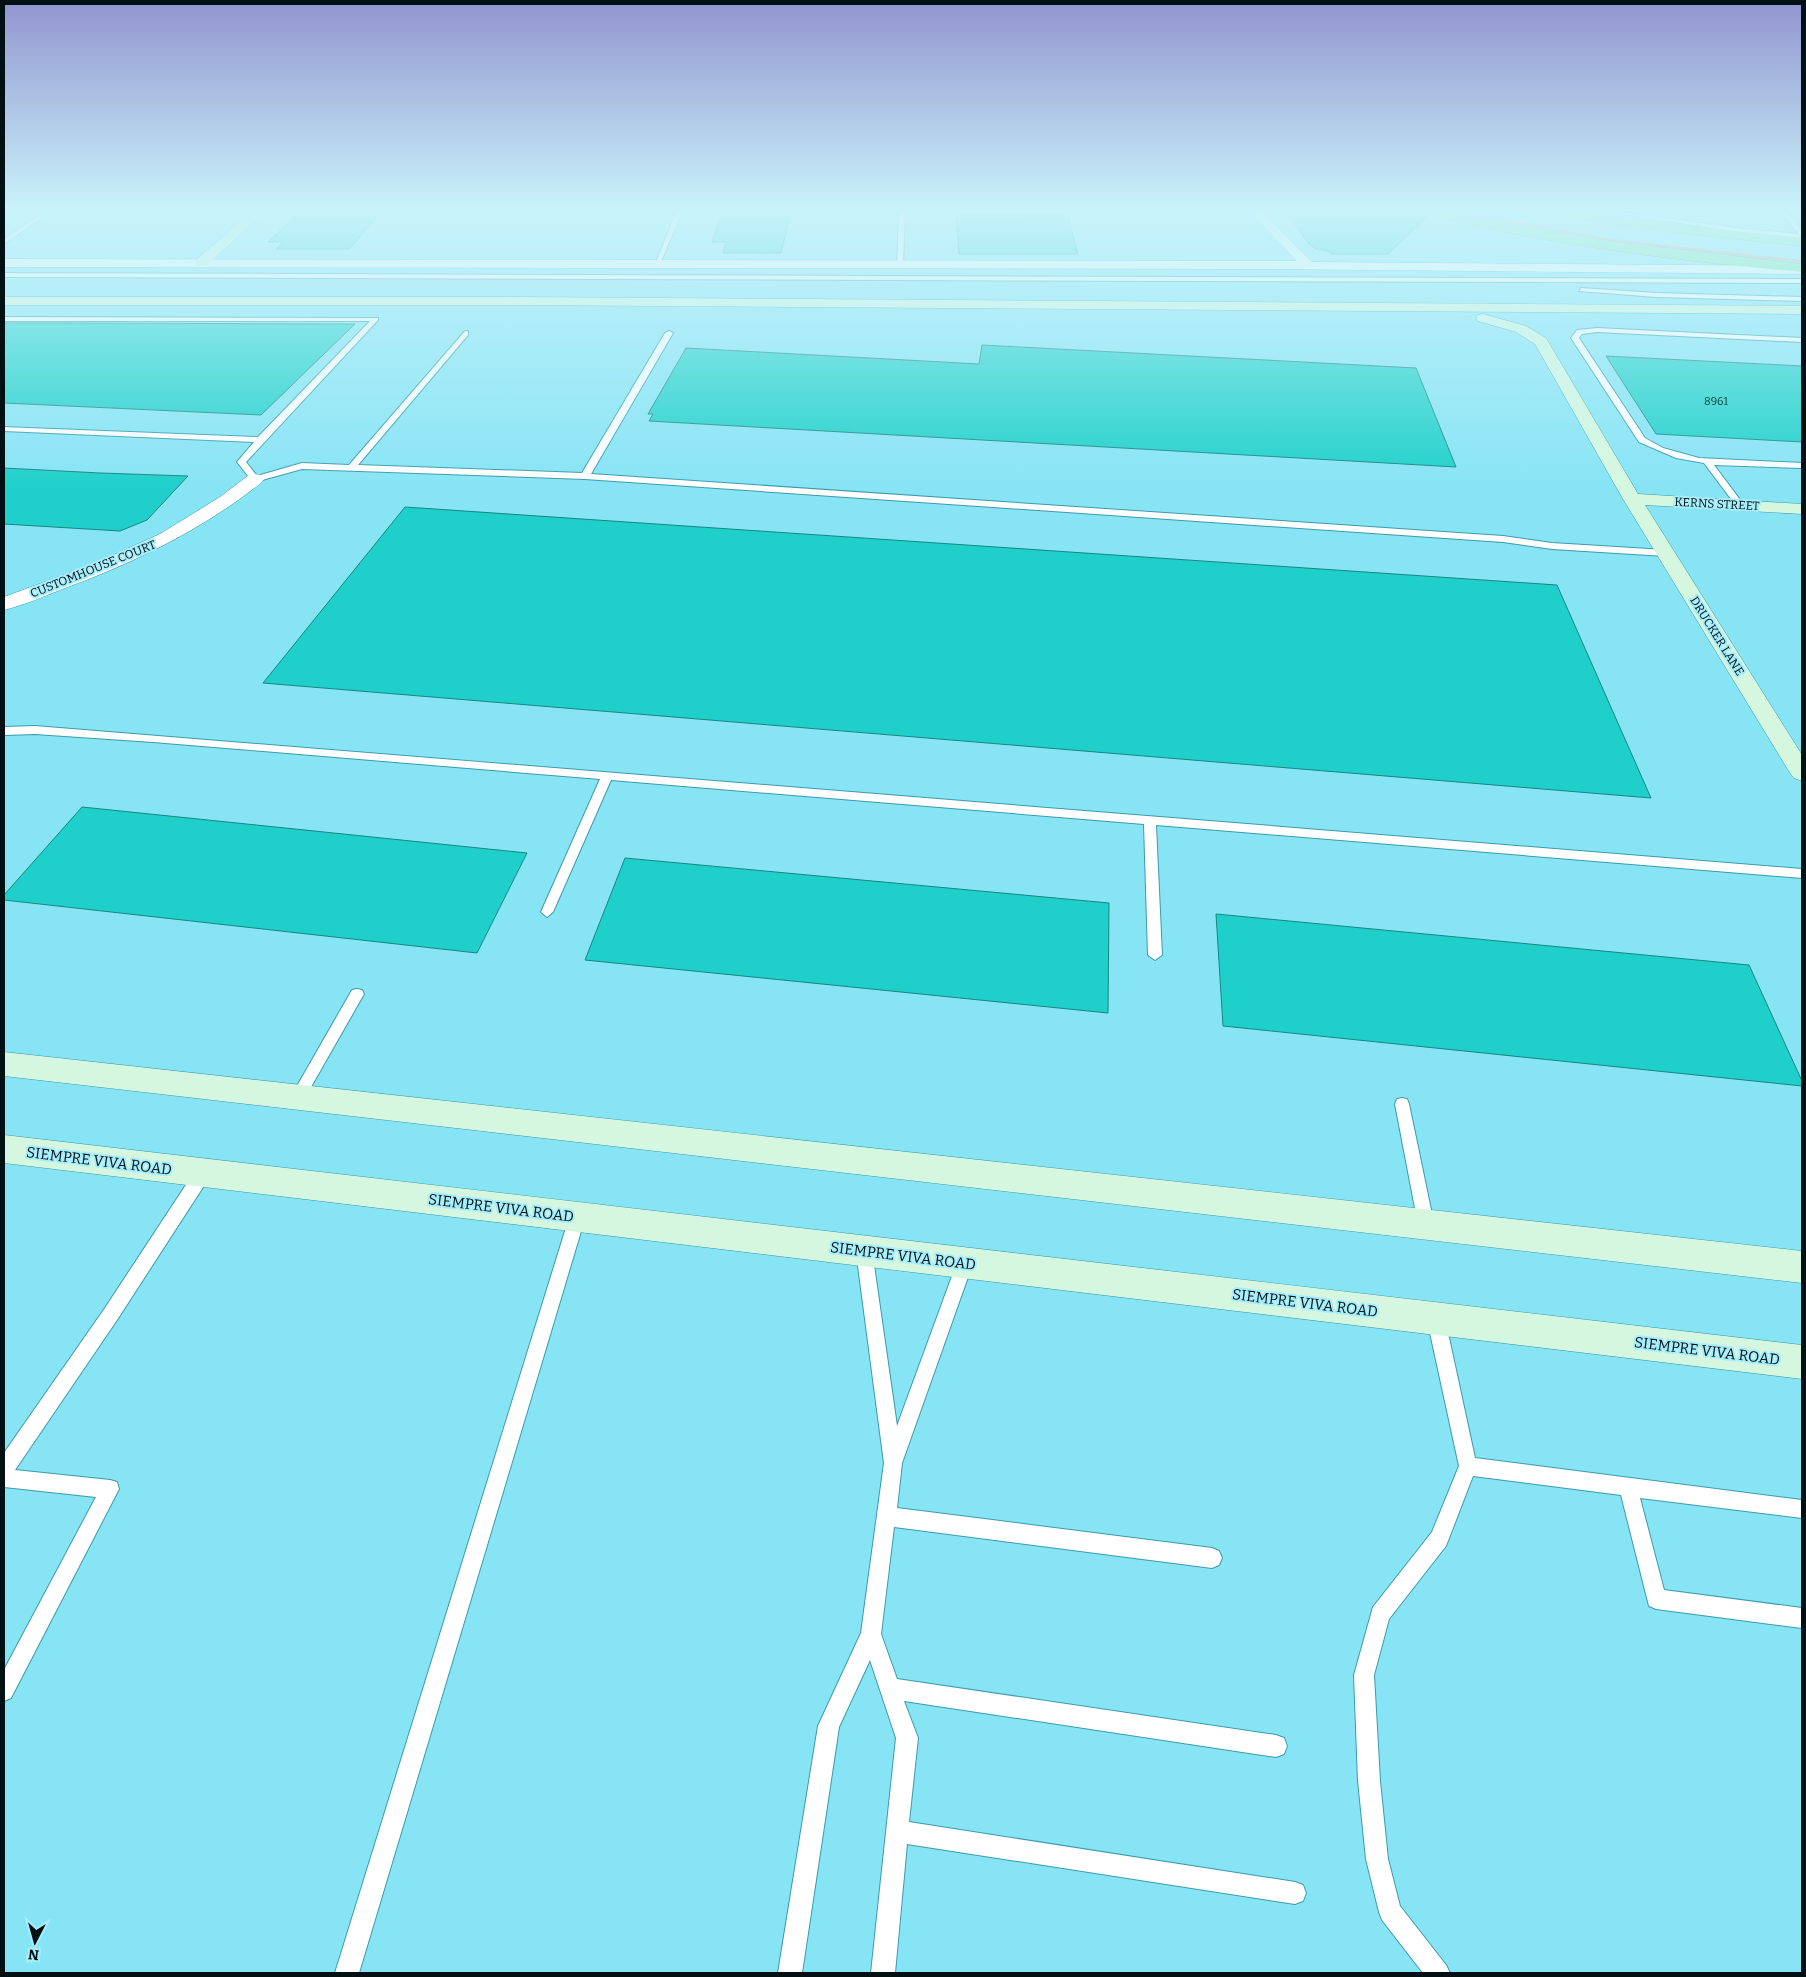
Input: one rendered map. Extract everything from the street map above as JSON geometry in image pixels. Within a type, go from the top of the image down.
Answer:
[{"type":"main road","points":[[940,304],[1802,310]]},
{"type":"main road","points":[[4,308],[558,308],[1802,318]]},
{"type":"main road","points":[[1410,308],[1465,315]]},
{"type":"main road","name":"DRUCKER LANE","points":[[1465,315],[1497,320],[1521,329],[1541,341],[1632,499],[1802,773]]},
{"type":"main road","name":"KERNS STREET","points":[[1632,499],[1802,509]]},
{"type":"main road","points":[[4,1064],[1802,1267]]},
{"type":"main road","name":"SIEMPRE VIVA ROAD","points":[[4,1150],[1802,1362]]},
{"type":"street","name":"CUSTOMHOUSE COURT","points":[[4,604],[154,546],[229,501],[255,479]]},
{"type":"lane","points":[[4,319],[376,319],[241,462],[255,479],[302,466],[585,476],[1493,539],[1552,546],[1665,553]]},
{"type":"lane","points":[[1802,340],[1597,330],[1580,332],[1575,338],[1642,440],[1655,448],[1679,456],[1706,460],[1802,466]]},
{"type":"lane","points":[[351,468],[465,333]]},
{"type":"lane","points":[[585,476],[669,333]]},
{"type":"lane","points":[[4,429],[260,440]]},
{"type":"lane","points":[[1706,460],[1740,506]]},
{"type":"lane","points":[[4,730],[153,738],[1802,874]]},
{"type":"lane","points":[[547,912],[607,776]]},
{"type":"lane","points":[[1150,820],[1155,954]]},
{"type":"lane","points":[[298,1097],[356,994]]},
{"type":"lane","points":[[1402,1104],[1426,1224]]},
{"type":"lane","points":[[4,1470],[111,1314],[203,1173]]},
{"type":"lane","points":[[348,1973],[578,1218]]},
{"type":"lane","points":[[864,1251],[893,1463]]},
{"type":"lane","points":[[790,1973],[829,1726],[870,1634],[893,1463],[966,1263]]},
{"type":"lane","points":[[1436,1319],[1468,1466],[1439,1539],[1380,1614],[1364,1675],[1369,1781],[1377,1858],[1390,1912],[1438,1973]]},
{"type":"lane","points":[[1468,1466],[1802,1509]]},
{"type":"lane","points":[[4,1478],[110,1489],[4,1691]]},
{"type":"lane","points":[[1628,1486],[1656,1599],[1802,1618]]},
{"type":"lane","points":[[886,1516],[1212,1558]]},
{"type":"lane","points":[[870,1634],[907,1738],[883,1973]]},
{"type":"lane","points":[[890,1688],[1276,1746]]},
{"type":"lane","points":[[898,1831],[1295,1893]]},
{"type":"building","points":[[4,323],[355,324],[261,415],[4,403]]},
{"type":"building","points":[[982,345],[1416,368],[1456,467],[649,421],[653,414],[648,414],[686,348],[979,364]]},
{"type":"building","points":[[1606,356],[1802,366],[1802,442],[1656,434]]},
{"type":"building","points":[[4,468],[188,476],[147,520],[120,531],[4,524]]},
{"type":"building","points":[[405,507],[1557,585],[1651,798],[263,683]]},
{"type":"building","points":[[82,807],[527,853],[477,953],[4,900],[4,895]]},
{"type":"building","points":[[625,858],[1109,903],[1108,1013],[585,960]]},
{"type":"building","points":[[1216,914],[1749,965],[1802,1081],[1802,1086],[1223,1026]]}]
